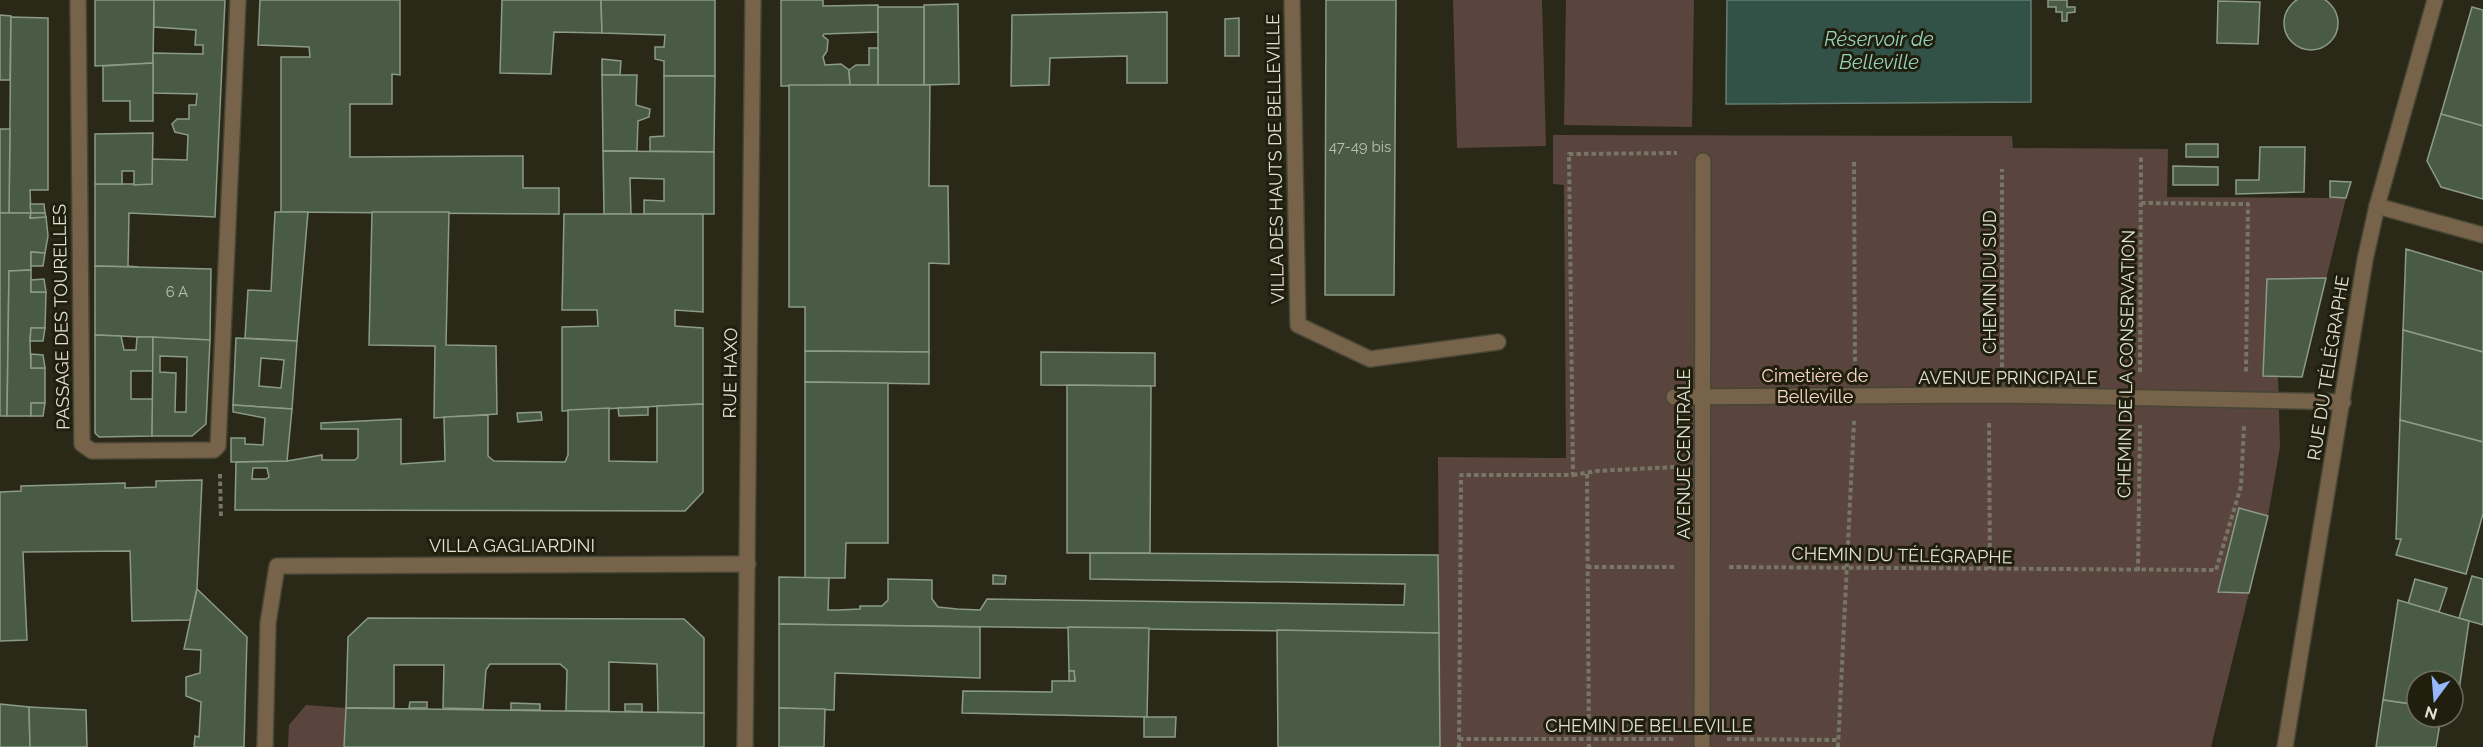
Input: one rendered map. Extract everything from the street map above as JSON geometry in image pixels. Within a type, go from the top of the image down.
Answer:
[{"type":"street","name":"PASSAGE DES TOURELLES","points":[[78,0],[82,444],[92,451],[103,451],[214,450],[218,446],[238,0]]},
{"type":"street","name":"RUE HAXO","points":[[745,747],[753,0]]},
{"type":"street","name":"VILLA DES HAUTS DE BELLEVILLE","points":[[1292,0],[1298,325],[1370,359],[1498,342]]},
{"type":"street","name":"RUE DU TÉLÉGRAPHE","points":[[2285,747],[2365,260],[2377,206],[2435,0]]},
{"type":"street","name":"AVENUE CENTRALE","points":[[1702,743],[1703,161]]},
{"type":"street","points":[[2377,206],[2483,235]]},
{"type":"street","name":"AVENUE PRINCIPALE","points":[[1674,397],[1996,396],[2343,402]]},
{"type":"street","name":"VILLA GAGLIARDINI","points":[[265,747],[268,623],[277,566],[748,564]]},
{"type":"path","points":[[1573,475],[1569,154],[1684,153],[1703,161]]},
{"type":"path","name":"CHEMIN DE LA CONSERVATION","points":[[2138,571],[2141,157]]},
{"type":"path","points":[[1838,747],[1849,567],[1855,396],[1854,162]]},
{"type":"path","name":"CHEMIN DU SUD","points":[[1990,569],[2002,169]]},
{"type":"path","points":[[2141,203],[2248,204],[2246,400]]},
{"type":"path","name":"CHEMIN DU TÉLÉGRAPHE","points":[[1587,567],[2216,570],[2241,486],[2246,400]]},
{"type":"path","points":[[1459,747],[1461,475],[1573,475],[1597,471],[1703,466]]},
{"type":"path","points":[[220,468],[221,519]]},
{"type":"path","points":[[1587,474],[1589,747]]},
{"type":"path","name":"CHEMIN DE BELLEVILLE","points":[[1459,739],[1589,738],[1702,743],[1839,740]]},
{"type":"green space","points":[[1453,0],[1542,0],[1546,146],[1457,148]]},
{"type":"green space","points":[[1566,0],[1694,0],[1692,127],[1564,125]]},
{"type":"green space","name":"Cimetière de Belleville","points":[[1553,135],[2012,136],[2013,148],[2168,149],[2167,197],[2346,198],[2302,377],[2278,377],[2280,447],[2268,516],[2211,747],[1440,747],[1438,457],[1566,458],[1564,185],[1553,184]]},
{"type":"green space","points":[[306,705],[346,708],[344,747],[288,747],[289,725]]},
{"type":"water","name":"Réservoir de Belleville","points":[[1727,0],[2031,0],[2031,102],[1726,104]]},
{"type":"building","points":[[2311,-4],[2330,4],[2338,23],[2330,42],[2311,50],[2292,42],[2284,23],[2292,4]]},
{"type":"building","points":[[95,0],[154,0],[153,63],[95,66]]},
{"type":"building","points":[[154,0],[225,0],[215,217],[129,213],[128,266],[138,267],[95,266],[95,184],[152,184],[152,159],[187,160],[188,135],[175,132],[172,124],[177,119],[189,119],[189,105],[196,105],[197,94],[153,93],[153,53],[203,54],[203,45],[195,45],[196,30],[154,27]]},
{"type":"building","points":[[260,0],[400,0],[400,75],[392,74],[392,104],[350,104],[350,157],[523,156],[523,188],[559,188],[559,214],[281,212],[281,57],[310,57],[309,47],[258,45]]},
{"type":"building","points":[[502,0],[601,0],[602,33],[554,32],[551,74],[500,73]]},
{"type":"building","points":[[601,0],[715,0],[715,76],[664,76],[664,61],[655,59],[655,47],[664,47],[665,35],[602,33]]},
{"type":"building","points":[[781,0],[823,0],[823,6],[878,5],[878,32],[824,34],[823,36],[828,40],[827,51],[823,57],[825,65],[841,64],[849,70],[850,85],[781,86]]},
{"type":"building","points":[[1326,0],[1396,0],[1394,295],[1325,295]]},
{"type":"building","points":[[2048,0],[2067,0],[2067,7],[2075,7],[2075,12],[2067,13],[2067,21],[2062,21],[2062,12],[2056,12],[2056,7],[2048,7]]},
{"type":"building","points":[[2218,1],[2260,2],[2258,44],[2217,43]]},
{"type":"building","points":[[958,4],[959,84],[924,85],[924,5]]},
{"type":"building","points":[[878,7],[924,7],[924,85],[878,85]]},
{"type":"building","points":[[2472,7],[2483,10],[2483,126],[2441,114]]},
{"type":"building","points":[[1167,12],[1167,83],[1127,83],[1127,56],[1050,58],[1049,85],[1011,86],[1012,15]]},
{"type":"building","points":[[0,15],[11,16],[10,80],[0,80]]},
{"type":"building","points":[[11,17],[48,18],[48,190],[30,190],[31,213],[9,213]]},
{"type":"building","points":[[1239,18],[1239,56],[1225,56],[1225,19]]},
{"type":"building","points":[[869,48],[878,48],[878,85],[850,85],[849,70],[856,65],[869,65]]},
{"type":"building","points":[[602,59],[621,61],[620,75],[602,75]]},
{"type":"building","points":[[153,63],[153,121],[130,121],[130,101],[103,101],[103,66]]},
{"type":"building","points":[[602,75],[637,75],[636,105],[650,109],[649,117],[638,121],[637,151],[603,151]]},
{"type":"building","points":[[664,76],[715,76],[714,152],[650,151],[650,137],[664,136]]},
{"type":"building","points":[[789,85],[930,85],[929,186],[948,186],[949,264],[929,263],[929,352],[805,351],[805,307],[789,307]]},
{"type":"building","points":[[2441,114],[2483,126],[2483,199],[2441,187],[2427,161]]},
{"type":"building","points":[[0,129],[10,129],[9,213],[0,213]]},
{"type":"building","points":[[153,133],[152,184],[134,185],[134,171],[122,171],[122,184],[95,184],[95,134]]},
{"type":"building","points":[[2186,144],[2218,144],[2218,157],[2186,157]]},
{"type":"building","points":[[2260,147],[2305,147],[2304,192],[2236,194],[2236,180],[2259,180]]},
{"type":"building","points":[[603,151],[714,152],[714,214],[644,214],[644,200],[664,201],[664,179],[630,178],[631,214],[604,214]]},
{"type":"building","points":[[2173,166],[2218,167],[2218,185],[2173,185]]},
{"type":"building","points":[[2330,181],[2351,182],[2346,198],[2330,197]]},
{"type":"building","points":[[30,204],[44,204],[45,213],[31,213]]},
{"type":"building","points":[[275,212],[308,212],[297,341],[245,338],[248,290],[271,291]]},
{"type":"building","points":[[372,212],[449,212],[446,345],[496,346],[497,414],[434,418],[435,346],[369,345]]},
{"type":"building","points":[[0,213],[31,213],[30,218],[46,217],[48,236],[45,253],[31,252],[31,270],[9,271],[7,416],[0,416]]},
{"type":"building","points":[[31,213],[45,213],[46,217],[30,218]]},
{"type":"building","points":[[564,214],[703,214],[703,312],[675,310],[675,326],[703,328],[703,404],[562,411],[562,327],[598,326],[597,310],[562,310]]},
{"type":"building","points":[[2406,249],[2483,272],[2483,352],[2403,330]]},
{"type":"building","points":[[31,252],[45,253],[43,266],[31,266]]},
{"type":"building","points":[[95,266],[211,269],[210,340],[95,335]]},
{"type":"building","points":[[31,270],[31,292],[46,292],[45,328],[31,328],[30,341],[31,368],[45,368],[45,403],[31,403],[31,416],[7,416],[9,271]]},
{"type":"building","points":[[2326,278],[2302,377],[2263,376],[2267,279]]},
{"type":"building","points":[[44,279],[46,292],[31,292],[31,280]]},
{"type":"building","points":[[31,328],[45,328],[43,341],[30,341]]},
{"type":"building","points":[[2403,330],[2483,352],[2483,442],[2400,420]]},
{"type":"building","points":[[95,335],[121,336],[124,350],[136,350],[137,337],[153,337],[153,371],[131,371],[131,399],[153,399],[152,436],[99,437],[95,433]]},
{"type":"building","points":[[153,337],[210,340],[206,424],[192,436],[152,436]],"holes":[[[160,356],[187,357],[186,412],[175,412],[176,373],[160,372]]]},
{"type":"building","points":[[236,338],[297,341],[292,409],[233,405]],"holes":[[[261,358],[284,360],[281,388],[259,386]]]},
{"type":"building","points":[[805,351],[929,352],[929,384],[805,382]]},
{"type":"building","points":[[1041,352],[1155,353],[1155,386],[1041,385]]},
{"type":"building","points":[[31,354],[43,355],[45,368],[31,368]]},
{"type":"building","points":[[805,382],[888,383],[888,543],[846,543],[845,578],[805,578]]},
{"type":"building","points":[[1067,385],[1151,386],[1150,553],[1067,553]]},
{"type":"building","points":[[31,403],[45,403],[43,416],[31,416]]},
{"type":"building","points":[[703,404],[703,492],[685,511],[235,510],[236,462],[287,461],[322,455],[322,460],[355,460],[358,457],[358,429],[321,429],[321,423],[401,419],[401,464],[445,461],[444,417],[488,415],[488,456],[494,461],[565,462],[568,455],[568,410],[609,408],[609,461],[657,462],[657,406]],"holes":[[[253,468],[267,468],[269,477],[252,479]]]},
{"type":"building","points":[[233,405],[292,409],[287,461],[231,462],[231,438],[245,438],[245,444],[263,445],[265,418],[233,412]]},
{"type":"building","points":[[648,407],[648,415],[619,416],[618,408]]},
{"type":"building","points":[[541,412],[542,420],[518,422],[517,413]]},
{"type":"building","points":[[2400,420],[2483,442],[2483,514],[2466,574],[2396,555],[2401,539],[2396,539]]},
{"type":"building","points":[[202,480],[197,589],[190,620],[132,621],[130,551],[23,552],[27,640],[0,641],[0,492],[21,491],[21,486],[125,483],[125,488],[156,487],[156,481]]},
{"type":"building","points":[[2239,508],[2268,516],[2249,593],[2218,592]]},
{"type":"building","points":[[1090,553],[1438,555],[1439,633],[779,624],[779,577],[829,578],[828,610],[882,606],[888,600],[888,579],[932,580],[932,599],[938,607],[957,609],[980,610],[987,599],[1404,605],[1405,584],[1090,579]]},
{"type":"building","points":[[993,575],[1006,576],[1005,584],[993,584]]},
{"type":"building","points":[[2472,576],[2483,579],[2483,625],[2459,618]]},
{"type":"building","points":[[2415,579],[2447,588],[2439,612],[2408,604]]},
{"type":"building","points":[[197,589],[247,637],[244,747],[194,747],[195,736],[199,737],[201,702],[186,696],[186,677],[200,673],[201,650],[184,649]]},
{"type":"building","points":[[2398,600],[2469,621],[2462,669],[2405,669],[2405,703],[2383,700]]},
{"type":"building","points":[[368,618],[684,619],[704,638],[704,713],[658,712],[657,664],[609,662],[609,711],[566,711],[567,670],[560,664],[490,664],[486,670],[483,709],[443,708],[444,665],[394,665],[394,708],[346,708],[348,637]]},
{"type":"building","points":[[779,624],[980,627],[980,678],[835,673],[834,710],[779,708]]},
{"type":"building","points":[[1068,627],[1149,628],[1147,717],[962,713],[963,691],[1052,692],[1052,681],[1075,681],[1074,671],[1069,671]]},
{"type":"building","points":[[1277,630],[1439,633],[1440,747],[1278,747]]},
{"type":"building","points":[[1069,671],[1074,671],[1075,681],[1069,681]]},
{"type":"building","points":[[2383,700],[2405,703],[2405,729],[2439,729],[2436,747],[2376,747]]},
{"type":"building","points":[[410,702],[427,702],[427,708],[409,708]]},
{"type":"building","points":[[511,703],[540,704],[540,710],[511,710]]},
{"type":"building","points":[[0,704],[29,707],[30,747],[0,747]]},
{"type":"building","points":[[625,704],[642,704],[642,712],[625,711]]},
{"type":"building","points":[[29,707],[86,710],[87,747],[30,747]]},
{"type":"building","points":[[346,708],[704,713],[704,747],[344,747]]},
{"type":"building","points":[[779,708],[825,709],[824,747],[779,747]]},
{"type":"building","points":[[1144,717],[1176,717],[1175,737],[1144,737]]}]
